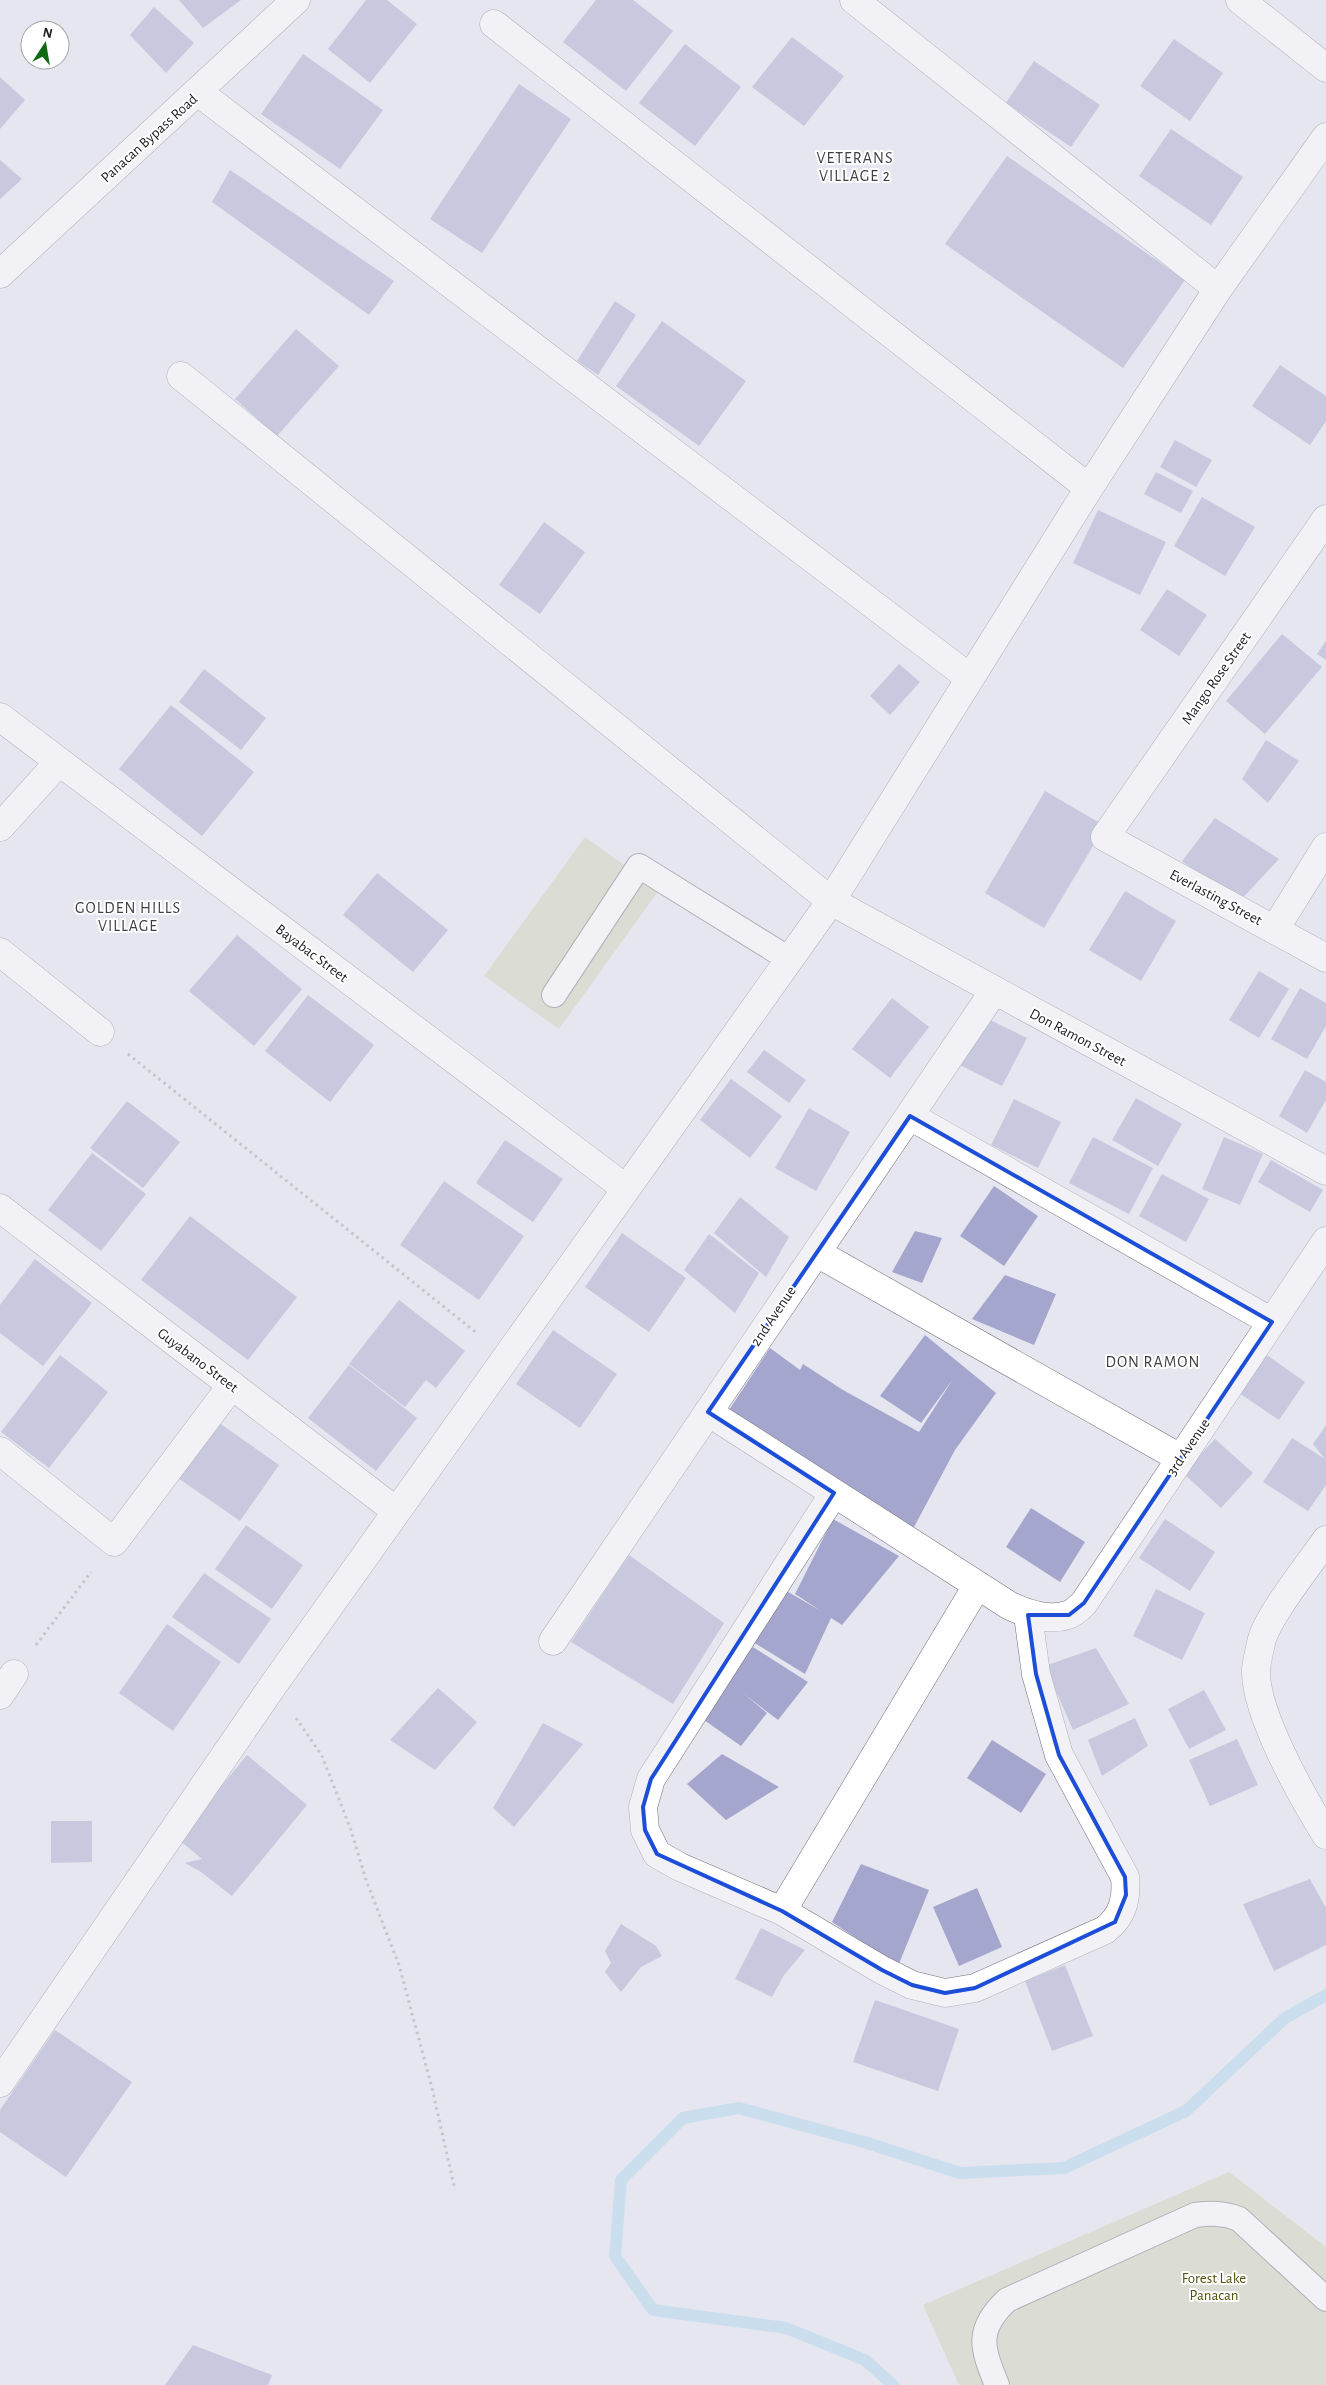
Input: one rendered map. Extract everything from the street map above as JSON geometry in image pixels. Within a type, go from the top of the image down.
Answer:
[{"type":"street","name":"Panacan Bypass Road","points":[[0,274],[296,0]]},
{"type":"street","points":[[854,0],[1218,289]]},
{"type":"street","points":[[1240,0],[1326,68]]},
{"type":"street","points":[[494,24],[1089,488]]},
{"type":"street","points":[[198,92],[970,678]]},
{"type":"street","points":[[0,2083],[396,1510],[831,901],[1089,488],[1218,289],[1326,137]]},
{"type":"street","name":"Don Ramon Street","points":[[181,376],[831,901],[1326,1171]]},
{"type":"street","name":"Mango Rose Street","points":[[1105,837],[1326,519]]},
{"type":"street","name":"Bayabac Street","points":[[0,717],[625,1188]]},
{"type":"street","points":[[0,827],[59,762]]},
{"type":"street","name":"Everlasting Street","points":[[1105,837],[1326,958]]},
{"type":"street","points":[[1275,929],[1326,847]]},
{"type":"street","points":[[0,952],[100,1032]]},
{"type":"street","name":"2nd Avenue","points":[[553,1641],[994,991]]},
{"type":"street","points":[[910,1116],[1272,1322]]},
{"type":"street","name":"Guyabano Street","points":[[0,1208],[396,1510]]},
{"type":"street","name":"3rd Avenue","points":[[1028,1615],[1048,1617],[1070,1615],[1084,1603],[1326,1241]]},
{"type":"street","points":[[817,1253],[1180,1458]]},
{"type":"street","points":[[0,1451],[114,1542],[232,1385]]},
{"type":"street","points":[[708,1412],[977,1586],[1028,1615],[1036,1674],[1059,1755],[1125,1877],[1126,1895],[1121,1912],[1115,1922],[1105,1930],[975,1988],[945,1993],[912,1985],[882,1970],[782,1911],[680,1867],[657,1854],[645,1830],[643,1807],[651,1780],[834,1494]]},
{"type":"street","points":[[1326,1540],[1262,1637],[1256,1670],[1261,1701],[1272,1733],[1326,1835]]},
{"type":"street","points":[[782,1911],[977,1586]]},
{"type":"lane","points":[[554,995],[639,866],[789,959]]},
{"type":"lane","points":[[997,2385],[984,2354],[983,2340],[986,2327],[994,2312],[1007,2300],[1195,2215],[1227,2214],[1239,2219],[1326,2299]]},
{"type":"path","points":[[100,1032],[506,1356]]},
{"type":"path","points":[[7,1685],[114,1542]]},
{"type":"path","points":[[274,1684],[322,1756],[351,1830],[366,1880],[399,1965],[432,2088],[455,2190]]},
{"type":"highlighted area","points":[[910,1116],[1272,1322],[1084,1603],[1069,1615],[1028,1615],[1036,1674],[1059,1755],[1125,1877],[1126,1895],[1115,1922],[975,1988],[945,1993],[912,1985],[882,1970],[782,1911],[657,1854],[645,1830],[643,1807],[651,1779],[834,1493],[708,1412]]},
{"type":"green space","points":[[585,837],[659,890],[559,1029],[484,976]]},
{"type":"green space","name":"Forest Lake Panacan","points":[[1229,2172],[1326,2247],[1326,2385],[959,2385],[923,2305]]},
{"type":"building","points":[[179,0],[241,0],[203,28]]},
{"type":"building","points":[[366,0],[387,0],[417,24],[370,83],[328,49]]},
{"type":"building","points":[[596,0],[633,0],[673,31],[626,91],[563,42]]},
{"type":"building","points":[[154,7],[194,43],[166,73],[130,35]]},
{"type":"building","points":[[792,37],[844,76],[804,126],[752,87]]},
{"type":"building","points":[[1174,39],[1223,73],[1190,121],[1140,86]]},
{"type":"building","points":[[685,44],[741,87],[695,146],[639,103]]},
{"type":"building","points":[[303,54],[383,110],[340,169],[261,114]]},
{"type":"building","points":[[1034,61],[1100,105],[1071,147],[1006,103]]},
{"type":"building","points":[[0,77],[25,100],[0,129]]},
{"type":"building","points":[[519,84],[571,119],[482,253],[430,219]]},
{"type":"building","points":[[1171,129],[1243,177],[1211,225],[1139,176]]},
{"type":"building","points":[[1007,156],[1185,280],[1123,368],[945,244]]},
{"type":"building","points":[[0,160],[22,179],[0,199]]},
{"type":"building","points":[[230,170],[394,281],[369,315],[212,202]]},
{"type":"building","points":[[615,301],[636,315],[598,375],[577,361]]},
{"type":"building","points":[[662,321],[746,381],[699,446],[616,386]]},
{"type":"building","points":[[296,329],[339,366],[277,436],[235,399]]},
{"type":"building","points":[[1280,365],[1326,396],[1326,421],[1310,445],[1252,406]]},
{"type":"building","points":[[1175,440],[1212,460],[1196,487],[1160,467]]},
{"type":"building","points":[[1156,472],[1193,491],[1181,513],[1144,494]]},
{"type":"building","points":[[1202,497],[1255,527],[1225,576],[1174,546]]},
{"type":"building","points":[[1098,510],[1166,542],[1140,595],[1073,563]]},
{"type":"building","points":[[544,522],[585,552],[540,614],[499,585]]},
{"type":"building","points":[[1167,589],[1207,615],[1179,656],[1140,630]]},
{"type":"building","points":[[1282,634],[1322,667],[1265,734],[1226,701]]},
{"type":"building","points":[[1326,641],[1326,660],[1317,654]]},
{"type":"building","points":[[899,664],[920,682],[890,715],[870,696]]},
{"type":"building","points":[[204,669],[266,718],[241,750],[179,702]]},
{"type":"building","points":[[171,705],[254,772],[202,836],[119,769]]},
{"type":"building","points":[[1266,740],[1299,761],[1268,803],[1242,779]]},
{"type":"building","points":[[1045,791],[1105,826],[1044,928],[985,893]]},
{"type":"building","points":[[1215,818],[1279,859],[1238,903],[1182,861]]},
{"type":"building","points":[[377,873],[448,930],[413,972],[343,915]]},
{"type":"building","points":[[1125,891],[1176,921],[1141,981],[1089,950]]},
{"type":"building","points":[[237,935],[302,989],[254,1046],[189,991]]},
{"type":"building","points":[[1259,971],[1289,989],[1259,1038],[1229,1020]]},
{"type":"building","points":[[1300,988],[1326,1003],[1326,1026],[1307,1059],[1271,1039]]},
{"type":"building","points":[[308,995],[374,1045],[330,1102],[265,1051]]},
{"type":"building","points":[[892,998],[929,1027],[890,1078],[852,1049]]},
{"type":"building","points":[[988,1019],[1027,1038],[1002,1086],[958,1064]]},
{"type":"building","points":[[764,1050],[806,1080],[789,1103],[747,1072]]},
{"type":"building","points":[[1305,1070],[1326,1082],[1326,1100],[1307,1133],[1279,1116]]},
{"type":"building","points":[[731,1079],[782,1116],[750,1158],[700,1120]]},
{"type":"building","points":[[1136,1098],[1182,1124],[1158,1166],[1112,1140]]},
{"type":"building","points":[[1014,1099],[1061,1122],[1038,1168],[991,1145]]},
{"type":"building","points":[[127,1101],[180,1142],[143,1188],[90,1148]]},
{"type":"building","points":[[809,1108],[850,1132],[816,1191],[775,1168]]},
{"type":"building","points":[[1093,1137],[1153,1168],[1129,1214],[1069,1183]]},
{"type":"building","points":[[1224,1137],[1263,1154],[1240,1205],[1202,1189]]},
{"type":"building","points":[[505,1140],[563,1179],[533,1222],[476,1183]]},
{"type":"building","points":[[92,1153],[146,1194],[101,1251],[48,1210]]},
{"type":"building","points":[[1271,1160],[1323,1190],[1310,1212],[1258,1182]]},
{"type":"building","points":[[1162,1174],[1209,1199],[1186,1242],[1139,1216]]},
{"type":"building","points":[[444,1181],[524,1236],[479,1300],[400,1245]]},
{"type":"building","points":[[994,1186],[1038,1216],[1004,1266],[960,1236]]},
{"type":"building","points":[[740,1197],[789,1237],[766,1277],[714,1233]]},
{"type":"building","points":[[190,1216],[297,1297],[248,1360],[141,1280]]},
{"type":"building","points":[[915,1231],[942,1238],[922,1283],[892,1272]]},
{"type":"building","points":[[622,1233],[686,1278],[649,1332],[585,1287]]},
{"type":"building","points":[[709,1234],[759,1273],[735,1313],[684,1270]]},
{"type":"building","points":[[35,1259],[92,1303],[43,1366],[0,1333],[0,1305]]},
{"type":"building","points":[[1005,1275],[1056,1294],[1034,1345],[972,1319]]},
{"type":"building","points":[[399,1300],[465,1351],[436,1388],[426,1380],[405,1407],[349,1364]]},
{"type":"building","points":[[553,1330],[617,1374],[580,1428],[516,1384]]},
{"type":"building","points":[[925,1335],[996,1393],[955,1450],[913,1529],[729,1410],[770,1348],[800,1370],[803,1364],[843,1390],[919,1432],[953,1379],[921,1423],[880,1396]]},
{"type":"building","points":[[1264,1353],[1305,1382],[1279,1420],[1236,1391]]},
{"type":"building","points":[[60,1355],[108,1392],[49,1468],[1,1432]]},
{"type":"building","points":[[349,1365],[417,1418],[376,1471],[308,1418]]},
{"type":"building","points":[[218,1422],[279,1465],[240,1521],[178,1478]]},
{"type":"building","points":[[1326,1425],[1326,1485],[1308,1511],[1263,1482],[1292,1438],[1325,1459],[1313,1444]]},
{"type":"building","points":[[1215,1439],[1253,1473],[1221,1508],[1183,1473]]},
{"type":"building","points":[[1031,1508],[1085,1542],[1060,1582],[1006,1547]]},
{"type":"building","points":[[833,1519],[899,1556],[842,1625],[831,1618],[805,1674],[748,1639],[783,1589],[821,1611],[795,1594]]},
{"type":"building","points":[[1165,1519],[1215,1552],[1190,1591],[1139,1558]]},
{"type":"building","points":[[246,1525],[303,1565],[272,1609],[215,1569]]},
{"type":"building","points":[[629,1555],[724,1623],[673,1704],[571,1642]]},
{"type":"building","points":[[204,1573],[271,1619],[239,1664],[172,1617]]},
{"type":"building","points":[[1156,1589],[1205,1613],[1182,1660],[1133,1636]]},
{"type":"building","points":[[167,1624],[221,1662],[173,1731],[119,1693]]},
{"type":"building","points":[[753,1647],[808,1682],[778,1720],[743,1693],[767,1713],[741,1746],[697,1715]]},
{"type":"building","points":[[1096,1648],[1129,1704],[1073,1730],[1045,1666]]},
{"type":"building","points":[[438,1688],[477,1722],[435,1770],[390,1740]]},
{"type":"building","points":[[1204,1690],[1226,1730],[1189,1749],[1168,1709]]},
{"type":"building","points":[[1135,1718],[1148,1746],[1102,1776],[1088,1740]]},
{"type":"building","points":[[543,1723],[583,1744],[514,1827],[493,1808]]},
{"type":"building","points":[[1237,1739],[1258,1785],[1210,1806],[1189,1760]]},
{"type":"building","points":[[992,1740],[1046,1774],[1021,1813],[967,1778]]},
{"type":"building","points":[[722,1754],[779,1787],[726,1820],[687,1784]]},
{"type":"building","points":[[247,1755],[307,1805],[232,1896],[201,1872],[185,1863],[202,1859],[178,1839]]},
{"type":"building","points":[[51,1821],[92,1821],[92,1862],[51,1863]]},
{"type":"building","points":[[861,1864],[929,1890],[898,1966],[832,1922]]},
{"type":"building","points":[[1310,1879],[1326,1908],[1326,1945],[1274,1971],[1243,1904]]},
{"type":"building","points":[[977,1888],[1002,1947],[959,1966],[933,1907]]},
{"type":"building","points":[[621,1924],[656,1946],[662,1956],[641,1967],[621,1992],[605,1972],[611,1963],[605,1951]]},
{"type":"building","points":[[761,1928],[805,1950],[784,1975],[772,1997],[735,1979]]},
{"type":"building","points":[[1065,1965],[1093,2036],[1052,2051],[1025,1981]]},
{"type":"building","points":[[875,2000],[959,2029],[938,2091],[853,2062]]},
{"type":"building","points":[[55,2030],[132,2082],[66,2177],[0,2132],[0,2110]]},
{"type":"building","points":[[193,2345],[272,2375],[268,2385],[165,2385]]},
{"type":"waterway","points":[[893,2385],[865,2360],[786,2328],[653,2310],[615,2256],[621,2180],[683,2118],[739,2108],[864,2142],[960,2173],[1064,2168],[1186,2111],[1285,2018],[1326,1995]]},
{"type":"district","name":"VETERANS VILLAGE 2","points":[[855,166]]},
{"type":"district","name":"GOLDEN HILLS VILLAGE","points":[[128,916]]},
{"type":"district","name":"DON RAMON","points":[[1153,1361]]}]
